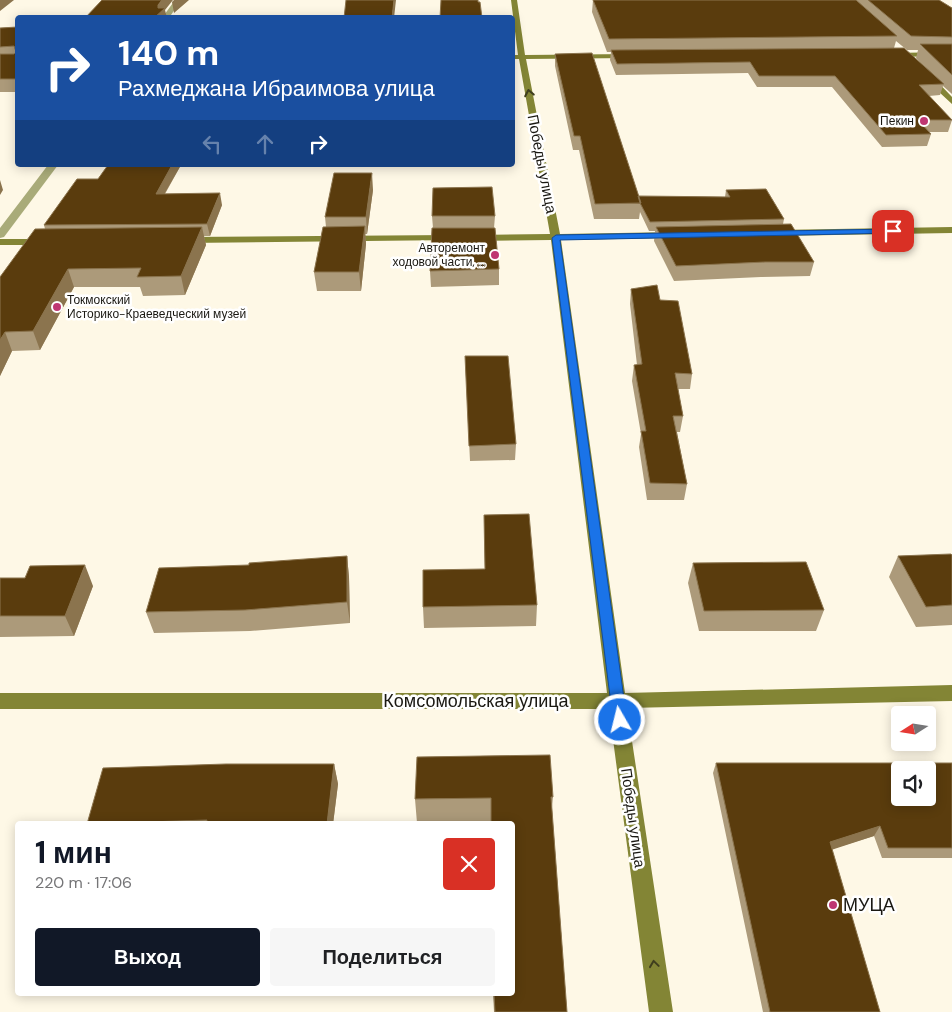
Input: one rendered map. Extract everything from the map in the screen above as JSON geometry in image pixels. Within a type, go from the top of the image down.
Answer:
[{"type":"main road","name":"Победы улица","points":[[514,0],[515,15]]},
{"type":"main road","name":"Победы улица","points":[[515,19],[517,57],[556,238],[617,701],[661,1012]]},
{"type":"main road","points":[[898,49],[912,62]]},
{"type":"main road","points":[[886,54],[952,54]]},
{"type":"main road","points":[[517,57],[640,56]]},
{"type":"main road","points":[[918,68],[952,102]]},
{"type":"main road","points":[[764,234],[952,230]]},
{"type":"main road","points":[[179,240],[556,238],[685,235]]},
{"type":"main road","points":[[0,242],[60,241]]},
{"type":"main road","name":"Комсомольская улица","points":[[0,701],[617,701],[952,693]]},
{"type":"street","points":[[167,15],[178,0]]},
{"type":"street","points":[[0,235],[51,167]]},
{"type":"building","points":[[102,0],[162,0],[158,8],[165,8],[157,15],[88,15]]},
{"type":"building","points":[[346,0],[394,0],[392,15],[344,15]]},
{"type":"building","points":[[441,0],[478,0],[480,2],[482,15],[440,15]]},
{"type":"building","points":[[593,0],[856,0],[897,36],[609,39]]},
{"type":"building","points":[[868,0],[939,0],[952,8],[952,37],[911,36]]},
{"type":"building","points":[[15,27],[15,49],[14,46],[0,47],[0,28]]},
{"type":"building","points":[[920,44],[952,44],[952,75]]},
{"type":"building","points":[[904,48],[944,84],[919,85],[952,120],[918,120],[931,134],[886,135],[835,76],[759,76],[750,62],[617,64],[611,50]]},
{"type":"building","points":[[592,53],[641,203],[595,204],[580,136],[574,136],[555,54]]},
{"type":"building","points":[[0,54],[14,54],[15,79],[0,79]]},
{"type":"building","points":[[107,167],[171,167],[156,194],[220,193],[207,224],[44,225],[77,179],[98,179]]},
{"type":"building","points":[[334,173],[372,173],[366,217],[325,217]]},
{"type":"building","points":[[492,187],[495,216],[432,216],[433,188]]},
{"type":"building","points":[[766,189],[784,219],[650,222],[638,196],[730,197],[726,190]]},
{"type":"building","points":[[791,224],[814,262],[676,266],[656,227]]},
{"type":"building","points":[[365,226],[359,272],[314,272],[323,227]]},
{"type":"building","points":[[202,227],[181,276],[137,277],[141,268],[68,269],[33,331],[5,332],[0,340],[0,277],[35,229]]},
{"type":"building","points":[[432,228],[495,228],[499,269],[430,271]]},
{"type":"building","points":[[657,285],[660,300],[678,301],[692,374],[675,373],[683,416],[673,416],[687,484],[650,483],[641,431],[646,431],[634,365],[642,364],[631,289]]},
{"type":"building","points":[[465,356],[508,356],[516,444],[469,446]]},
{"type":"building","points":[[529,514],[537,605],[423,607],[423,570],[485,569],[484,515]]},
{"type":"building","points":[[951,554],[952,605],[926,607],[898,556]]},
{"type":"building","points":[[347,556],[347,602],[245,610],[146,612],[159,568],[249,565],[249,563]]},
{"type":"building","points":[[806,562],[824,610],[704,611],[693,563]]},
{"type":"building","points":[[85,565],[65,616],[0,616],[0,578],[25,578],[30,566]]},
{"type":"building","points":[[550,755],[553,797],[551,797],[567,1012],[495,1012],[494,996],[515,996],[515,821],[491,821],[491,798],[415,799],[417,757]]},
{"type":"building","points":[[716,763],[891,763],[891,806],[936,806],[936,763],[952,763],[952,848],[888,848],[880,826],[830,842],[880,1012],[770,1012]]},
{"type":"building","points":[[226,764],[334,764],[327,821],[88,821],[103,768]]},
{"type":"place","name":"Пекин","points":[[924,121]]},
{"type":"place","name":"Авторемонт ходовой части, ...","points":[[495,255]]},
{"type":"place","name":"Токмокский Историко-Краеведческий музей","points":[[57,307]]},
{"type":"place","name":"МУЦА","points":[[833,905]]},
{"type":"route","points":[[620,720],[556,238],[893,231]]}]
